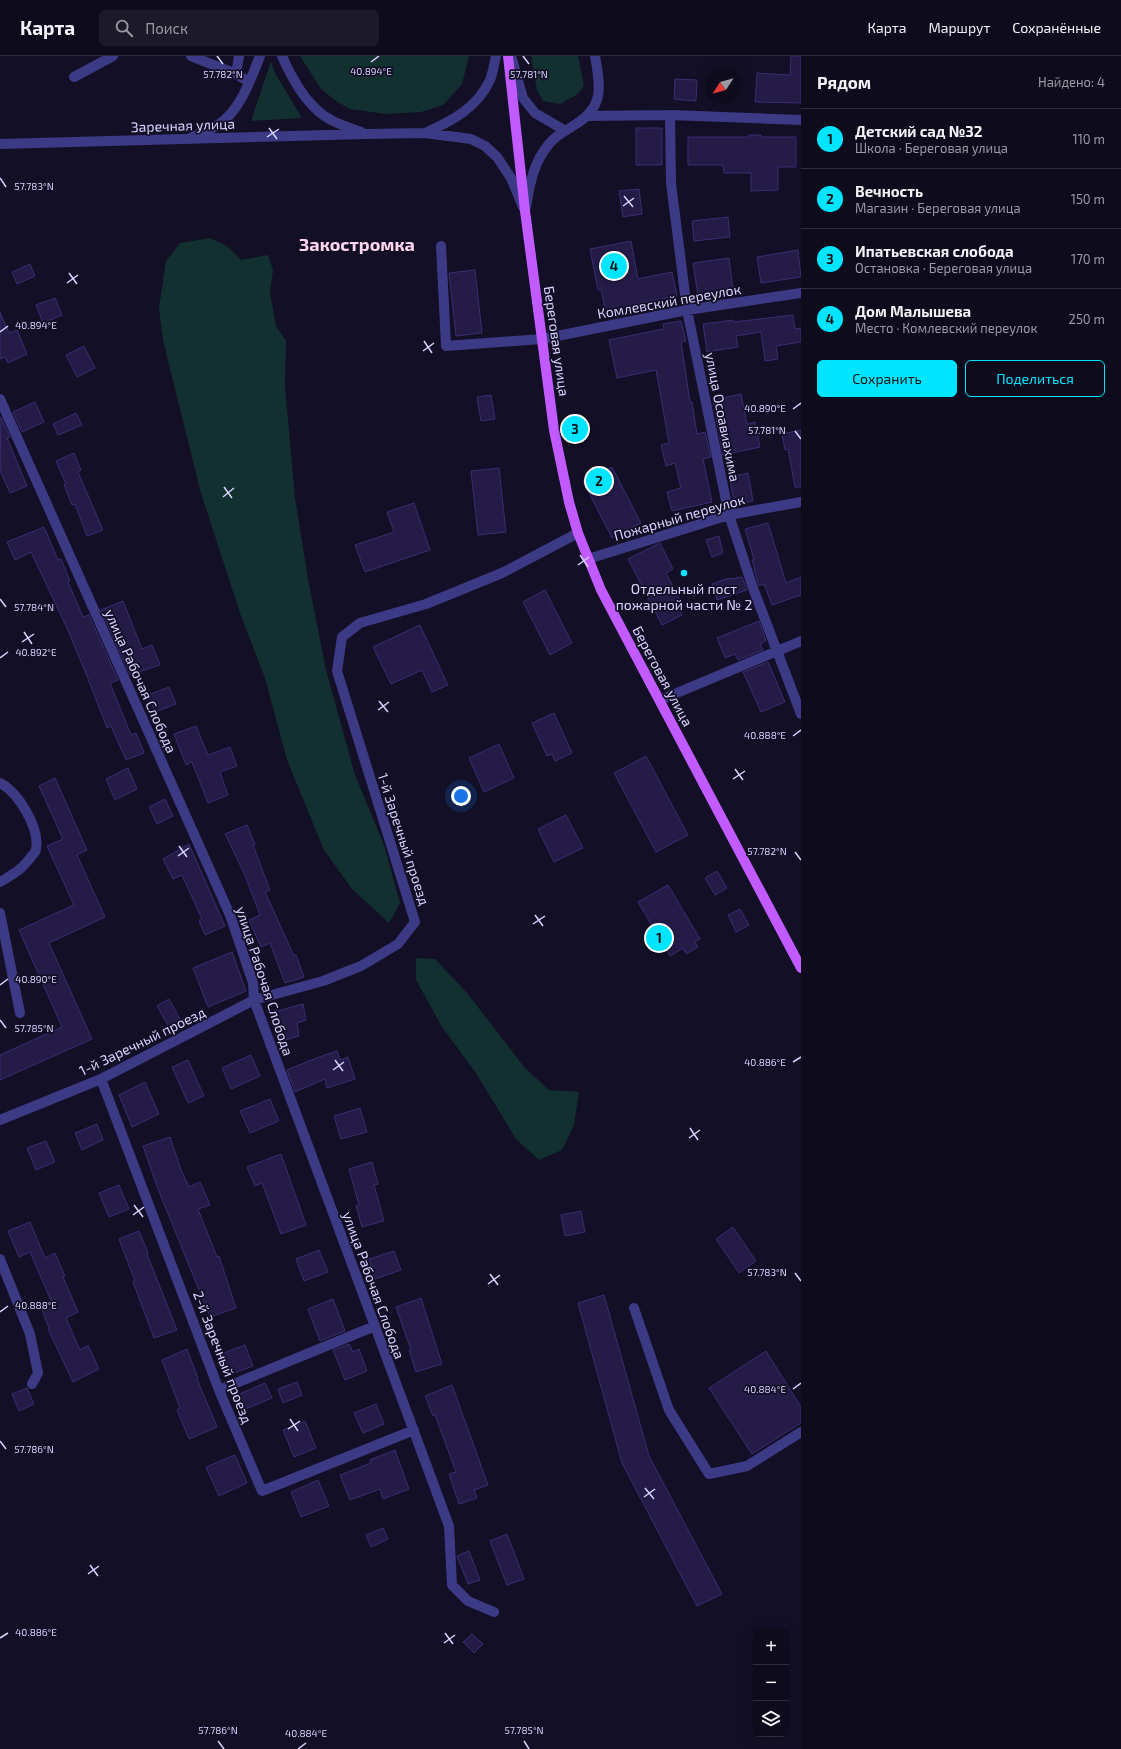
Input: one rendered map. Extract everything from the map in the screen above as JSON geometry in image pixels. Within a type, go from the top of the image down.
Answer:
[{"type":"main road","points":[[508,56],[525,211]]},
{"type":"main road","name":"Береговая улица","points":[[525,211],[554,430],[569,502],[578,533],[601,590],[801,968]]},
{"type":"street","points":[[74,77],[113,56]]},
{"type":"street","points":[[191,56],[236,74],[249,82]]},
{"type":"street","points":[[236,74],[239,56]]},
{"type":"street","points":[[188,139],[217,126],[227,118],[234,109],[249,82],[260,56]]},
{"type":"street","points":[[282,56],[296,85],[321,112],[330,120],[366,134]]},
{"type":"street","points":[[425,134],[449,122],[467,110],[481,96],[491,79],[496,56]]},
{"type":"street","points":[[511,56],[523,98],[535,113],[564,130]]},
{"type":"street","points":[[587,116],[595,105],[600,90],[595,56]]},
{"type":"street","points":[[587,116],[670,115],[801,120]]},
{"type":"street","name":"улица Осоавиахима","points":[[670,115],[670,183],[687,310],[729,515],[776,651],[801,714]]},
{"type":"street","name":"Береговая улица","points":[[525,211],[532,173],[541,154],[564,130],[587,116]]},
{"type":"street","name":"Заречная улица","points":[[0,144],[366,134],[425,134],[471,139],[484,146],[497,157],[511,178],[525,211]]},
{"type":"street","name":"Комлевский переулок","points":[[441,246],[446,346],[542,339],[687,310],[801,293]]},
{"type":"street","name":"улица Рабочая Слобода","points":[[0,399],[230,915],[253,983],[254,1000],[449,1526],[452,1585],[468,1601],[494,1612]]},
{"type":"street","name":"Пожарный переулок","points":[[588,558],[729,515],[801,502]]},
{"type":"street","name":"1-й Заречный проезд","points":[[0,1120],[101,1079],[254,1000],[323,981],[361,966],[398,944],[416,922],[337,671],[342,637],[360,623],[426,604],[502,573],[578,533]]},
{"type":"street","points":[[660,700],[801,641]]},
{"type":"street","points":[[0,783],[7,787],[27,812],[36,832],[36,850],[21,870],[0,882]]},
{"type":"street","points":[[0,913],[20,1013]]},
{"type":"street","name":"2-й Заречный проезд","points":[[101,1079],[220,1390],[262,1491],[414,1430]]},
{"type":"street","points":[[0,1259],[30,1334],[38,1373],[32,1384]]},
{"type":"street","points":[[634,1308],[669,1410],[709,1474],[747,1466],[801,1432]]},
{"type":"street","points":[[220,1390],[375,1326]]},
{"type":"green space","points":[[300,56],[469,56],[462,84],[443,105],[421,112],[387,114],[350,109],[336,101],[321,89]]},
{"type":"green space","points":[[531,56],[578,56],[584,86],[578,94],[560,104],[543,101],[537,90]]},
{"type":"green space","points":[[271,61],[275,73],[302,118],[251,121]]},
{"type":"green space","points":[[210,238],[227,246],[241,260],[268,255],[273,270],[270,292],[276,326],[286,341],[285,387],[295,498],[308,579],[326,670],[355,775],[384,845],[400,903],[389,923],[352,889],[324,850],[287,760],[265,678],[241,616],[200,490],[163,340],[159,308],[166,261],[180,243]]},
{"type":"green space","points":[[416,958],[435,959],[467,993],[525,1068],[549,1090],[579,1092],[574,1125],[562,1150],[539,1160],[516,1139],[476,1073],[442,1027],[416,980]]},
{"type":"building","points":[[791,56],[801,56],[801,103],[755,102],[757,73],[790,75]]},
{"type":"building","points":[[675,79],[697,80],[696,101],[674,99]]},
{"type":"building","points":[[636,128],[662,128],[662,165],[636,165]]},
{"type":"building","points":[[749,135],[761,135],[761,137],[796,137],[796,167],[778,167],[778,190],[751,191],[751,173],[724,173],[723,165],[688,165],[688,137],[749,137]]},
{"type":"building","points":[[639,189],[642,214],[623,217],[619,191]]},
{"type":"building","points":[[728,217],[730,237],[694,241],[692,221]]},
{"type":"building","points":[[631,241],[638,279],[672,272],[677,296],[629,306],[629,309],[606,314],[601,289],[598,290],[590,249]]},
{"type":"building","points":[[798,250],[801,277],[761,283],[757,257]]},
{"type":"building","points":[[729,258],[733,289],[698,295],[693,263]]},
{"type":"building","points":[[30,264],[35,276],[17,284],[12,272]]},
{"type":"building","points":[[475,270],[482,333],[456,336],[449,273]]},
{"type":"building","points":[[55,298],[62,315],[43,323],[36,305]]},
{"type":"building","points":[[0,312],[9,333],[17,330],[27,354],[8,363],[5,357],[0,359]]},
{"type":"building","points":[[793,315],[795,329],[801,328],[801,342],[776,346],[778,359],[765,361],[761,332],[736,336],[738,347],[707,352],[703,324]]},
{"type":"building","points":[[681,321],[686,341],[681,342],[690,402],[692,402],[697,434],[705,432],[711,457],[703,459],[712,502],[672,511],[667,492],[681,488],[675,463],[666,466],[661,445],[669,443],[656,370],[617,378],[609,340],[664,329],[663,324]]},
{"type":"building","points":[[84,346],[95,368],[77,377],[66,355]]},
{"type":"building","points":[[741,394],[747,424],[755,422],[760,447],[723,455],[713,400]]},
{"type":"building","points":[[491,395],[495,419],[481,421],[477,397]]},
{"type":"building","points":[[35,402],[44,422],[22,432],[13,412]]},
{"type":"building","points":[[76,413],[82,425],[58,435],[53,424]]},
{"type":"building","points":[[1,417],[10,437],[7,438],[27,486],[10,493],[0,471]]},
{"type":"building","points":[[801,430],[801,487],[795,487],[788,449],[785,450],[782,434]]},
{"type":"building","points":[[74,453],[81,470],[78,472],[103,530],[87,536],[75,504],[72,505],[64,485],[66,484],[56,461]]},
{"type":"building","points":[[612,467],[641,523],[612,538],[583,481]]},
{"type":"building","points":[[499,468],[506,532],[478,535],[471,471]]},
{"type":"building","points":[[748,473],[753,501],[735,505],[729,477]]},
{"type":"building","points":[[414,503],[430,550],[365,572],[355,545],[394,532],[387,512]]},
{"type":"building","points":[[768,523],[786,583],[801,577],[801,595],[772,605],[764,584],[759,586],[752,560],[754,559],[745,529]]},
{"type":"building","points":[[44,527],[58,560],[61,559],[70,581],[68,582],[83,617],[89,615],[118,680],[110,683],[131,735],[136,733],[144,753],[126,760],[111,726],[107,728],[67,628],[31,552],[15,560],[7,542]]},
{"type":"building","points":[[719,536],[723,553],[712,557],[706,540]]},
{"type":"building","points":[[660,543],[673,569],[666,573],[682,604],[678,606],[682,615],[662,625],[628,559]]},
{"type":"building","points":[[742,577],[747,590],[717,600],[712,584],[729,578]]},
{"type":"building","points":[[545,590],[572,643],[550,655],[523,602]]},
{"type":"building","points":[[123,601],[142,649],[152,645],[160,665],[130,675],[101,610]]},
{"type":"building","points":[[759,621],[766,641],[760,644],[763,650],[738,660],[735,654],[725,658],[717,638]]},
{"type":"building","points":[[420,625],[448,685],[432,692],[422,670],[391,684],[373,647]]},
{"type":"building","points":[[768,662],[785,702],[761,712],[743,672]]},
{"type":"building","points":[[169,687],[176,704],[155,712],[148,695]]},
{"type":"building","points":[[554,713],[572,753],[555,761],[552,754],[547,756],[532,723]]},
{"type":"building","points":[[196,726],[208,755],[230,747],[237,766],[220,772],[228,795],[208,803],[192,762],[186,765],[174,734]]},
{"type":"building","points":[[499,744],[514,778],[484,792],[469,758]]},
{"type":"building","points":[[646,756],[688,835],[656,852],[614,773]]},
{"type":"building","points":[[128,768],[137,789],[115,800],[106,779]]},
{"type":"building","points":[[55,778],[87,850],[77,855],[105,917],[49,943],[92,1039],[0,1080],[0,1055],[62,1027],[19,930],[74,905],[47,846],[63,839],[39,786]]},
{"type":"building","points":[[165,799],[173,816],[157,824],[149,807]]},
{"type":"building","points":[[566,815],[583,848],[554,862],[538,829]]},
{"type":"building","points":[[247,825],[255,844],[253,845],[270,890],[265,892],[294,956],[296,955],[304,977],[285,983],[270,943],[261,947],[249,920],[260,915],[244,873],[225,834]]},
{"type":"building","points":[[189,844],[225,926],[205,935],[199,921],[202,919],[182,875],[173,879],[163,859]]},
{"type":"building","points":[[717,871],[727,888],[715,895],[705,878]]},
{"type":"building","points":[[668,885],[700,939],[695,942],[698,947],[686,954],[683,948],[670,956],[638,902]]},
{"type":"building","points":[[740,909],[749,925],[736,932],[728,915]]},
{"type":"building","points":[[232,952],[246,991],[208,1007],[193,968]]},
{"type":"building","points":[[169,999],[181,1021],[169,1027],[157,1006]]},
{"type":"building","points":[[303,1004],[306,1020],[297,1023],[299,1036],[278,1042],[270,1013]]},
{"type":"building","points":[[337,1051],[340,1060],[348,1057],[355,1079],[327,1088],[325,1079],[295,1092],[287,1070]]},
{"type":"building","points":[[251,1055],[260,1076],[231,1089],[222,1068]]},
{"type":"building","points":[[188,1060],[204,1096],[188,1103],[172,1067]]},
{"type":"building","points":[[145,1082],[159,1114],[132,1127],[119,1095]]},
{"type":"building","points":[[270,1099],[279,1121],[250,1133],[240,1111]]},
{"type":"building","points":[[360,1108],[367,1132],[341,1139],[334,1116]]},
{"type":"building","points":[[97,1124],[103,1140],[82,1150],[75,1133]]},
{"type":"building","points":[[170,1137],[181,1170],[189,1187],[200,1182],[210,1205],[198,1209],[217,1257],[219,1256],[236,1308],[210,1317],[158,1189],[143,1146]]},
{"type":"building","points":[[46,1141],[55,1162],[36,1170],[27,1148]]},
{"type":"building","points":[[281,1154],[306,1225],[281,1234],[262,1183],[255,1186],[247,1167]]},
{"type":"building","points":[[372,1162],[378,1184],[374,1185],[384,1221],[362,1227],[356,1206],[359,1205],[349,1169]]},
{"type":"building","points":[[119,1185],[129,1209],[109,1217],[99,1193]]},
{"type":"building","points":[[581,1211],[585,1232],[565,1236],[561,1215]]},
{"type":"building","points":[[30,1222],[45,1258],[55,1253],[65,1276],[63,1277],[78,1312],[66,1318],[80,1350],[88,1345],[99,1369],[73,1382],[48,1329],[49,1328],[41,1308],[52,1303],[30,1252],[19,1257],[8,1231]]},
{"type":"building","points":[[733,1227],[756,1261],[739,1273],[716,1239]]},
{"type":"building","points":[[139,1231],[177,1330],[154,1338],[119,1239]]},
{"type":"building","points":[[319,1250],[328,1272],[304,1281],[296,1259]]},
{"type":"building","points":[[394,1251],[401,1270],[375,1279],[369,1259]]},
{"type":"building","points":[[604,1295],[649,1456],[722,1594],[697,1606],[622,1463],[578,1303]]},
{"type":"building","points":[[421,1298],[442,1364],[416,1372],[409,1350],[411,1350],[396,1307]]},
{"type":"building","points":[[333,1299],[345,1331],[320,1341],[308,1309]]},
{"type":"building","points":[[349,1344],[353,1352],[359,1349],[367,1371],[345,1380],[333,1350]]},
{"type":"building","points":[[245,1345],[253,1366],[226,1376],[218,1355]]},
{"type":"building","points":[[187,1349],[198,1378],[197,1379],[217,1427],[189,1439],[177,1410],[180,1408],[162,1360]]},
{"type":"building","points":[[766,1351],[801,1407],[801,1423],[752,1454],[709,1388]]},
{"type":"building","points":[[297,1382],[302,1395],[283,1403],[278,1389]]},
{"type":"building","points":[[265,1383],[272,1398],[241,1411],[235,1396]]},
{"type":"building","points":[[452,1385],[488,1485],[474,1490],[477,1498],[459,1504],[449,1474],[456,1472],[435,1415],[433,1416],[425,1396]]},
{"type":"building","points":[[27,1388],[34,1404],[19,1411],[12,1394]]},
{"type":"building","points":[[376,1404],[384,1424],[363,1433],[354,1413]]},
{"type":"building","points":[[305,1421],[316,1448],[294,1457],[283,1430]]},
{"type":"building","points":[[395,1450],[409,1489],[383,1499],[380,1489],[350,1500],[340,1475],[371,1463],[370,1460]]},
{"type":"building","points":[[235,1455],[247,1483],[219,1496],[206,1467]]},
{"type":"building","points":[[318,1480],[329,1506],[301,1517],[291,1492]]},
{"type":"building","points":[[383,1528],[388,1539],[371,1547],[366,1535]]},
{"type":"building","points":[[507,1534],[524,1579],[507,1585],[490,1541]]},
{"type":"building","points":[[469,1551],[480,1580],[468,1584],[457,1556]]},
{"type":"building","points":[[472,1634],[483,1644],[474,1653],[463,1642]]},
{"type":"place","name":"Дом Малышева","points":[[614,266]]},
{"type":"place","name":"Ипатьевская слобода","points":[[575,429]]},
{"type":"place","name":"Вечность","points":[[599,481]]},
{"type":"place","name":"Отдельный пост пожарной части № 2","points":[[684,573]]},
{"type":"place","name":"Детский сад №32","points":[[659,938]]},
{"type":"district","name":"Закостромка","points":[[357,244]]}]
